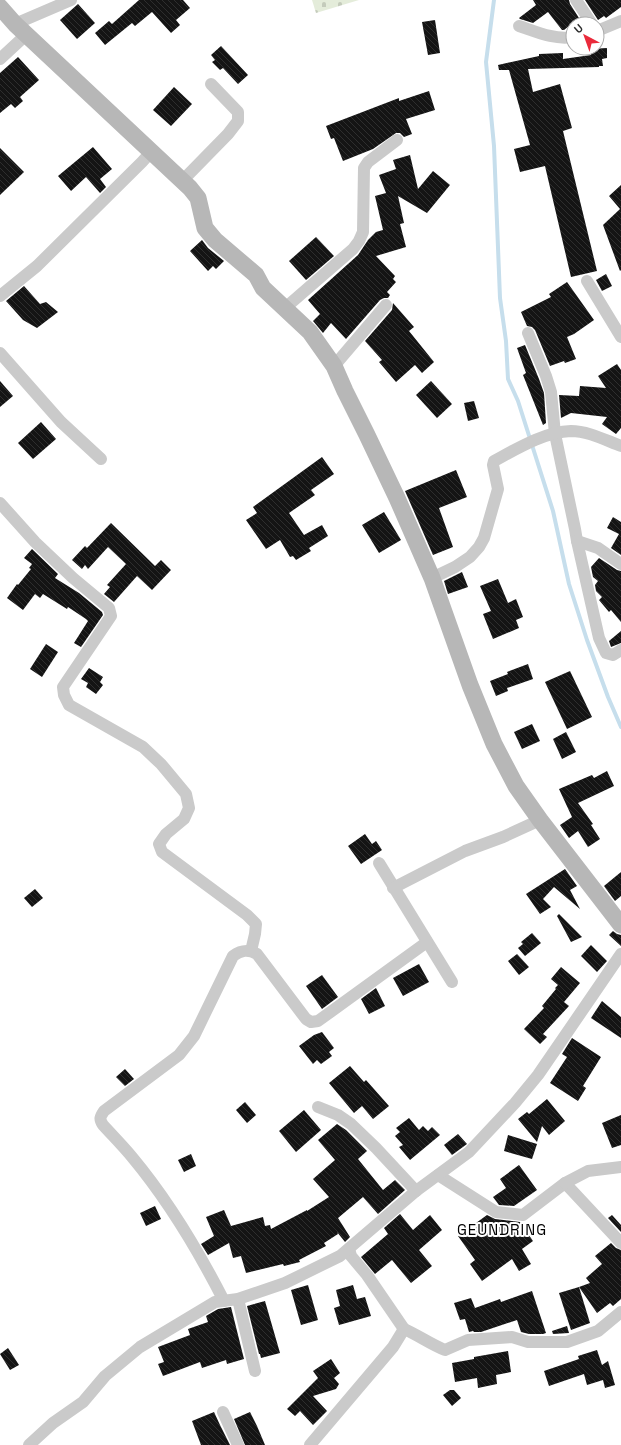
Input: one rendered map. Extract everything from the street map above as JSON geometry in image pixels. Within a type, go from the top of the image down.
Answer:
[{"type":"street","points":[[0,59],[18,37],[71,0]]},
{"type":"street","points":[[576,0],[587,16]]},
{"type":"street","points":[[0,7],[18,37],[143,161],[182,181],[198,198],[205,228],[215,240],[310,332],[334,366],[397,498],[432,578],[470,685],[494,744],[516,786],[540,820],[621,925]]},
{"type":"street","points":[[605,28],[621,21]]},
{"type":"street","points":[[519,26],[540,34],[565,38]]},
{"type":"street","points":[[182,181],[228,134],[238,121],[238,112],[211,84]]},
{"type":"street","points":[[285,308],[353,249],[359,241],[363,232],[364,168],[368,162],[397,140]]},
{"type":"street","points":[[0,296],[37,266],[143,161]]},
{"type":"street","points":[[587,281],[621,337]]},
{"type":"street","points":[[334,366],[386,305]]},
{"type":"street","points":[[528,332],[551,392],[555,434],[599,638],[606,653],[613,655],[621,650]]},
{"type":"street","points":[[0,353],[61,422],[100,459]]},
{"type":"street","points":[[432,578],[455,567],[470,557],[479,547],[484,538],[498,489],[493,465],[496,460],[541,437],[571,431],[588,434],[621,446]]},
{"type":"street","points":[[0,503],[35,542],[73,578],[109,608],[111,616],[63,688],[64,695],[69,705],[143,747],[161,764],[186,794],[189,808],[184,819],[166,834],[159,844],[162,852],[247,915],[256,924],[251,951]]},
{"type":"street","points":[[576,535],[621,564]]},
{"type":"street","points":[[393,888],[465,850],[503,837],[540,820]]},
{"type":"street","points":[[379,863],[452,982]]},
{"type":"street","points":[[224,1301],[206,1266],[160,1195],[132,1157],[103,1125],[100,1120],[100,1116],[104,1111],[179,1055],[187,1047],[194,1036],[233,956],[238,952],[251,951],[256,954],[306,1019],[310,1022],[318,1021],[427,942]]},
{"type":"street","points":[[29,1445],[54,1423],[84,1402],[105,1376],[140,1347],[215,1302],[238,1299],[285,1283],[340,1256],[416,1191],[469,1152],[515,1104],[538,1075],[621,954]]},
{"type":"street","points":[[318,1107],[338,1114],[351,1124],[376,1148],[416,1191]]},
{"type":"street","points":[[438,1174],[496,1212],[523,1215],[565,1183],[588,1171],[621,1168]]},
{"type":"street","points":[[565,1183],[621,1243]]},
{"type":"street","points":[[349,1249],[351,1256],[367,1275],[404,1329],[444,1350],[468,1340],[512,1338],[528,1342],[567,1342],[598,1331],[621,1312]]},
{"type":"street","points":[[238,1299],[254,1371]]},
{"type":"street","points":[[310,1445],[393,1347],[404,1329]]},
{"type":"street","points":[[223,1412],[238,1445]]},
{"type":"green space","points":[[312,0],[359,0],[316,13]]},
{"type":"building","points":[[139,0],[183,0],[190,8],[176,20],[180,25],[171,33],[152,12],[135,26],[132,23],[105,45],[95,33],[109,21],[112,24]]},
{"type":"building","points":[[533,0],[569,0],[578,16],[565,16],[564,30],[562,30],[548,12],[533,23],[519,18],[536,5]]},
{"type":"building","points":[[585,0],[621,0],[621,7],[606,18],[605,16],[595,16]]},
{"type":"building","points":[[78,4],[95,23],[77,39],[60,20]]},
{"type":"building","points":[[435,20],[440,53],[428,55],[422,22]]},
{"type":"building","points":[[221,46],[248,75],[238,84],[223,68],[220,70],[212,62],[215,60],[211,55]]},
{"type":"building","points":[[605,48],[607,48],[607,58],[602,59],[603,66],[528,69],[533,92],[560,84],[572,128],[563,131],[597,271],[571,277],[545,166],[520,172],[514,149],[530,145],[509,70],[499,70],[498,65],[539,56],[539,54],[563,53],[563,59],[584,56],[605,56]]},
{"type":"building","points":[[18,57],[39,80],[20,97],[23,101],[15,108],[11,104],[0,113],[0,73]]},
{"type":"building","points":[[174,87],[192,104],[171,126],[153,110]]},
{"type":"building","points":[[429,91],[435,110],[406,119],[412,134],[404,137],[400,133],[396,133],[373,149],[343,161],[334,138],[331,139],[326,126],[399,98],[399,101]]},
{"type":"building","points":[[93,147],[112,169],[100,179],[106,187],[100,193],[86,177],[71,191],[58,176]]},
{"type":"building","points":[[0,148],[24,172],[0,195]]},
{"type":"building","points":[[410,155],[418,189],[433,171],[450,185],[427,213],[398,196],[404,223],[400,224],[406,247],[376,256],[395,276],[393,279],[396,282],[387,292],[390,295],[388,298],[380,300],[346,339],[331,323],[323,333],[313,321],[320,314],[308,300],[358,255],[368,240],[376,232],[383,230],[375,196],[386,193],[379,175],[396,169],[393,160]]},
{"type":"building","points":[[621,185],[620,271],[603,225],[620,209],[609,196]]},
{"type":"building","points":[[316,237],[334,256],[306,280],[289,261]]},
{"type":"building","points":[[202,240],[208,248],[224,261],[216,269],[213,266],[208,271],[190,251]]},
{"type":"building","points":[[606,274],[612,286],[602,291],[596,280]]},
{"type":"building","points":[[567,282],[594,320],[567,337],[576,359],[550,366],[535,330],[532,327],[527,326],[521,312],[551,297],[549,294]]},
{"type":"building","points":[[24,286],[40,304],[46,302],[58,312],[37,328],[23,320],[6,301]]},
{"type":"building","points":[[393,303],[414,327],[409,331],[434,362],[422,373],[415,365],[396,382],[379,362],[382,360],[365,341],[392,310]]},
{"type":"building","points":[[525,345],[544,393],[546,423],[543,425],[523,375],[526,373],[517,348]]},
{"type":"building","points":[[617,364],[621,370],[621,428],[616,434],[602,424],[607,417],[571,413],[561,418],[559,395],[579,396],[580,386],[606,388],[598,376]]},
{"type":"building","points":[[0,381],[13,396],[0,407]]},
{"type":"building","points":[[431,381],[452,404],[437,418],[416,395]]},
{"type":"building","points":[[474,401],[479,418],[468,421],[464,403]]},
{"type":"building","points":[[41,422],[56,439],[33,459],[18,443]]},
{"type":"building","points":[[322,457],[334,474],[311,490],[315,495],[289,513],[304,535],[322,525],[328,536],[309,548],[311,551],[296,560],[293,556],[290,557],[280,540],[266,549],[246,520],[257,513],[253,507]]},
{"type":"building","points":[[456,470],[467,497],[439,508],[453,547],[433,555],[405,491]]},
{"type":"building","points":[[384,512],[401,540],[379,553],[362,525]]},
{"type":"building","points":[[613,517],[621,522],[621,555],[611,548],[619,534],[607,528]]},
{"type":"building","points":[[111,523],[155,566],[161,560],[171,570],[152,590],[137,576],[114,602],[104,594],[110,587],[107,585],[126,564],[108,547],[88,569],[85,565],[82,569],[72,560],[85,546],[87,548]]},
{"type":"building","points":[[32,549],[58,574],[55,578],[79,593],[102,612],[103,615],[81,647],[74,643],[88,621],[68,607],[67,609],[43,594],[40,598],[35,594],[23,610],[7,598],[17,584],[18,585],[31,569],[29,568],[32,564],[24,558]]},
{"type":"building","points":[[599,558],[621,571],[621,622],[611,610],[609,612],[599,600],[602,597],[596,591],[595,585],[598,581],[593,577],[591,567]]},
{"type":"building","points":[[462,572],[468,587],[448,594],[444,581]]},
{"type":"building","points":[[498,579],[508,603],[516,599],[523,617],[516,620],[519,628],[493,639],[483,614],[491,611],[480,586]]},
{"type":"building","points":[[621,631],[621,643],[611,647],[609,641]]},
{"type":"building","points":[[46,644],[58,652],[42,677],[30,669]]},
{"type":"building","points":[[528,664],[533,679],[507,688],[508,691],[496,696],[490,681],[508,674],[507,672]]},
{"type":"building","points":[[89,668],[103,677],[100,682],[103,685],[96,694],[86,687],[88,683],[81,679]]},
{"type":"building","points":[[570,671],[592,717],[567,729],[545,682]]},
{"type":"building","points":[[532,724],[540,741],[522,749],[514,732]]},
{"type":"building","points":[[566,732],[576,752],[562,759],[553,739]]},
{"type":"building","points":[[607,771],[614,786],[578,803],[593,824],[591,825],[600,839],[588,847],[578,831],[569,838],[560,825],[572,817],[559,789],[592,775],[594,778]]},
{"type":"building","points":[[365,834],[372,844],[376,841],[382,850],[361,864],[348,846]]},
{"type":"building","points":[[565,869],[577,886],[570,890],[580,909],[554,887],[543,899],[551,907],[540,914],[526,894]]},
{"type":"building","points":[[621,872],[621,896],[615,901],[604,886]]},
{"type":"building","points":[[35,889],[43,898],[32,907],[24,898]]},
{"type":"building","points":[[559,914],[582,937],[571,942],[557,916]]},
{"type":"building","points":[[613,931],[621,935],[621,946],[609,935]]},
{"type":"building","points":[[532,933],[541,943],[525,956],[518,948],[523,944],[521,942]]},
{"type":"building","points":[[591,945],[607,961],[597,972],[581,956]]},
{"type":"building","points":[[517,954],[529,967],[519,975],[508,961]]},
{"type":"building","points":[[419,964],[429,982],[403,996],[393,978]]},
{"type":"building","points":[[561,967],[580,983],[564,1002],[569,1006],[543,1034],[547,1037],[540,1044],[524,1029],[544,1008],[542,1006],[556,989],[555,988],[558,985],[551,979]]},
{"type":"building","points":[[322,975],[338,997],[322,1009],[306,986]]},
{"type":"building","points":[[376,988],[385,1006],[369,1014],[361,999]]},
{"type":"building","points":[[602,1001],[621,1017],[621,1038],[591,1018]]},
{"type":"building","points":[[322,1032],[334,1048],[329,1052],[332,1056],[321,1064],[317,1060],[313,1064],[299,1046],[314,1035]]},
{"type":"building","points":[[572,1038],[601,1057],[583,1086],[586,1088],[578,1101],[550,1083],[567,1057],[562,1054]]},
{"type":"building","points":[[350,1066],[364,1082],[366,1080],[389,1106],[373,1119],[362,1106],[354,1113],[329,1083]]},
{"type":"building","points":[[125,1069],[134,1079],[125,1086],[116,1077]]},
{"type":"building","points":[[547,1099],[565,1121],[549,1135],[542,1126],[537,1142],[518,1119],[527,1112],[529,1114]]},
{"type":"building","points":[[245,1102],[256,1115],[247,1123],[236,1110]]},
{"type":"building","points":[[304,1110],[321,1130],[296,1152],[279,1131]]},
{"type":"building","points":[[621,1115],[621,1145],[612,1148],[602,1123]]},
{"type":"building","points":[[409,1118],[419,1130],[423,1126],[428,1131],[432,1127],[440,1135],[410,1160],[399,1147],[403,1145],[395,1136],[400,1132],[396,1128]]},
{"type":"building","points":[[337,1124],[346,1130],[367,1151],[358,1159],[383,1190],[395,1180],[405,1190],[378,1214],[363,1197],[338,1218],[350,1237],[345,1242],[337,1232],[338,1234],[324,1243],[326,1246],[299,1260],[300,1262],[284,1266],[283,1264],[246,1273],[241,1256],[233,1258],[229,1243],[208,1255],[201,1244],[214,1236],[206,1217],[224,1210],[231,1226],[263,1217],[265,1226],[270,1225],[271,1229],[307,1211],[329,1197],[313,1179],[335,1160],[318,1140]]},
{"type":"building","points":[[458,1134],[467,1144],[452,1155],[444,1145]]},
{"type":"building","points":[[508,1135],[537,1144],[532,1159],[504,1151]]},
{"type":"building","points":[[191,1154],[196,1166],[184,1172],[178,1160]]},
{"type":"building","points":[[519,1165],[537,1190],[514,1206],[499,1205],[493,1197],[506,1188],[500,1179]]},
{"type":"building","points":[[155,1206],[161,1219],[146,1226],[140,1213]]},
{"type":"building","points":[[400,1214],[413,1230],[430,1215],[442,1230],[419,1250],[432,1266],[411,1283],[392,1260],[375,1274],[361,1257],[388,1234],[384,1228]]},
{"type":"building","points":[[487,1215],[495,1219],[520,1222],[533,1241],[522,1249],[531,1264],[519,1271],[512,1259],[482,1281],[470,1264],[475,1260],[458,1236]]},
{"type":"building","points":[[612,1215],[621,1225],[621,1232],[608,1218]]},
{"type":"building","points":[[611,1243],[616,1248],[621,1250],[621,1299],[613,1306],[610,1303],[597,1313],[579,1287],[590,1283],[586,1278],[602,1264],[595,1256]]},
{"type":"building","points":[[308,1285],[318,1320],[301,1325],[291,1290]]},
{"type":"building","points":[[353,1285],[357,1299],[365,1297],[371,1316],[339,1325],[334,1308],[340,1306],[336,1290]]},
{"type":"building","points":[[579,1287],[590,1323],[571,1330],[559,1293]]},
{"type":"building","points":[[532,1291],[546,1333],[543,1334],[529,1334],[521,1332],[517,1320],[481,1332],[469,1332],[465,1319],[460,1320],[454,1303],[471,1298],[475,1308],[500,1299],[501,1302]]},
{"type":"building","points":[[265,1301],[280,1353],[261,1358],[247,1306]]},
{"type":"building","points":[[231,1307],[244,1359],[227,1364],[226,1360],[202,1368],[200,1362],[163,1376],[158,1364],[164,1362],[158,1347],[190,1335],[188,1329],[208,1322],[206,1316],[218,1309]]},
{"type":"building","points":[[567,1326],[569,1333],[553,1334],[552,1331]]},
{"type":"building","points":[[8,1348],[19,1365],[10,1370],[0,1354]]},
{"type":"building","points":[[597,1350],[602,1365],[608,1361],[615,1385],[605,1388],[603,1380],[587,1385],[584,1374],[549,1386],[544,1371],[579,1359],[578,1356]]},
{"type":"building","points":[[508,1351],[511,1372],[496,1375],[497,1384],[478,1388],[477,1378],[455,1382],[452,1363],[474,1359],[474,1357]]},
{"type":"building","points":[[331,1359],[340,1373],[334,1378],[339,1384],[336,1389],[313,1396],[327,1411],[313,1425],[300,1411],[295,1416],[287,1409],[318,1378],[313,1371]]},
{"type":"building","points":[[450,1390],[454,1390],[461,1398],[452,1406],[443,1395]]},
{"type":"building","points":[[214,1412],[230,1445],[201,1445],[192,1421]]},
{"type":"building","points":[[250,1412],[265,1445],[245,1445],[234,1419]]},
{"type":"waterway","points":[[494,0],[486,62],[494,146],[500,298],[506,341],[508,379],[518,401],[553,511],[569,584],[587,640],[621,727]]},
{"type":"district","name":"GEUNDRING","points":[[502,1230]]}]
